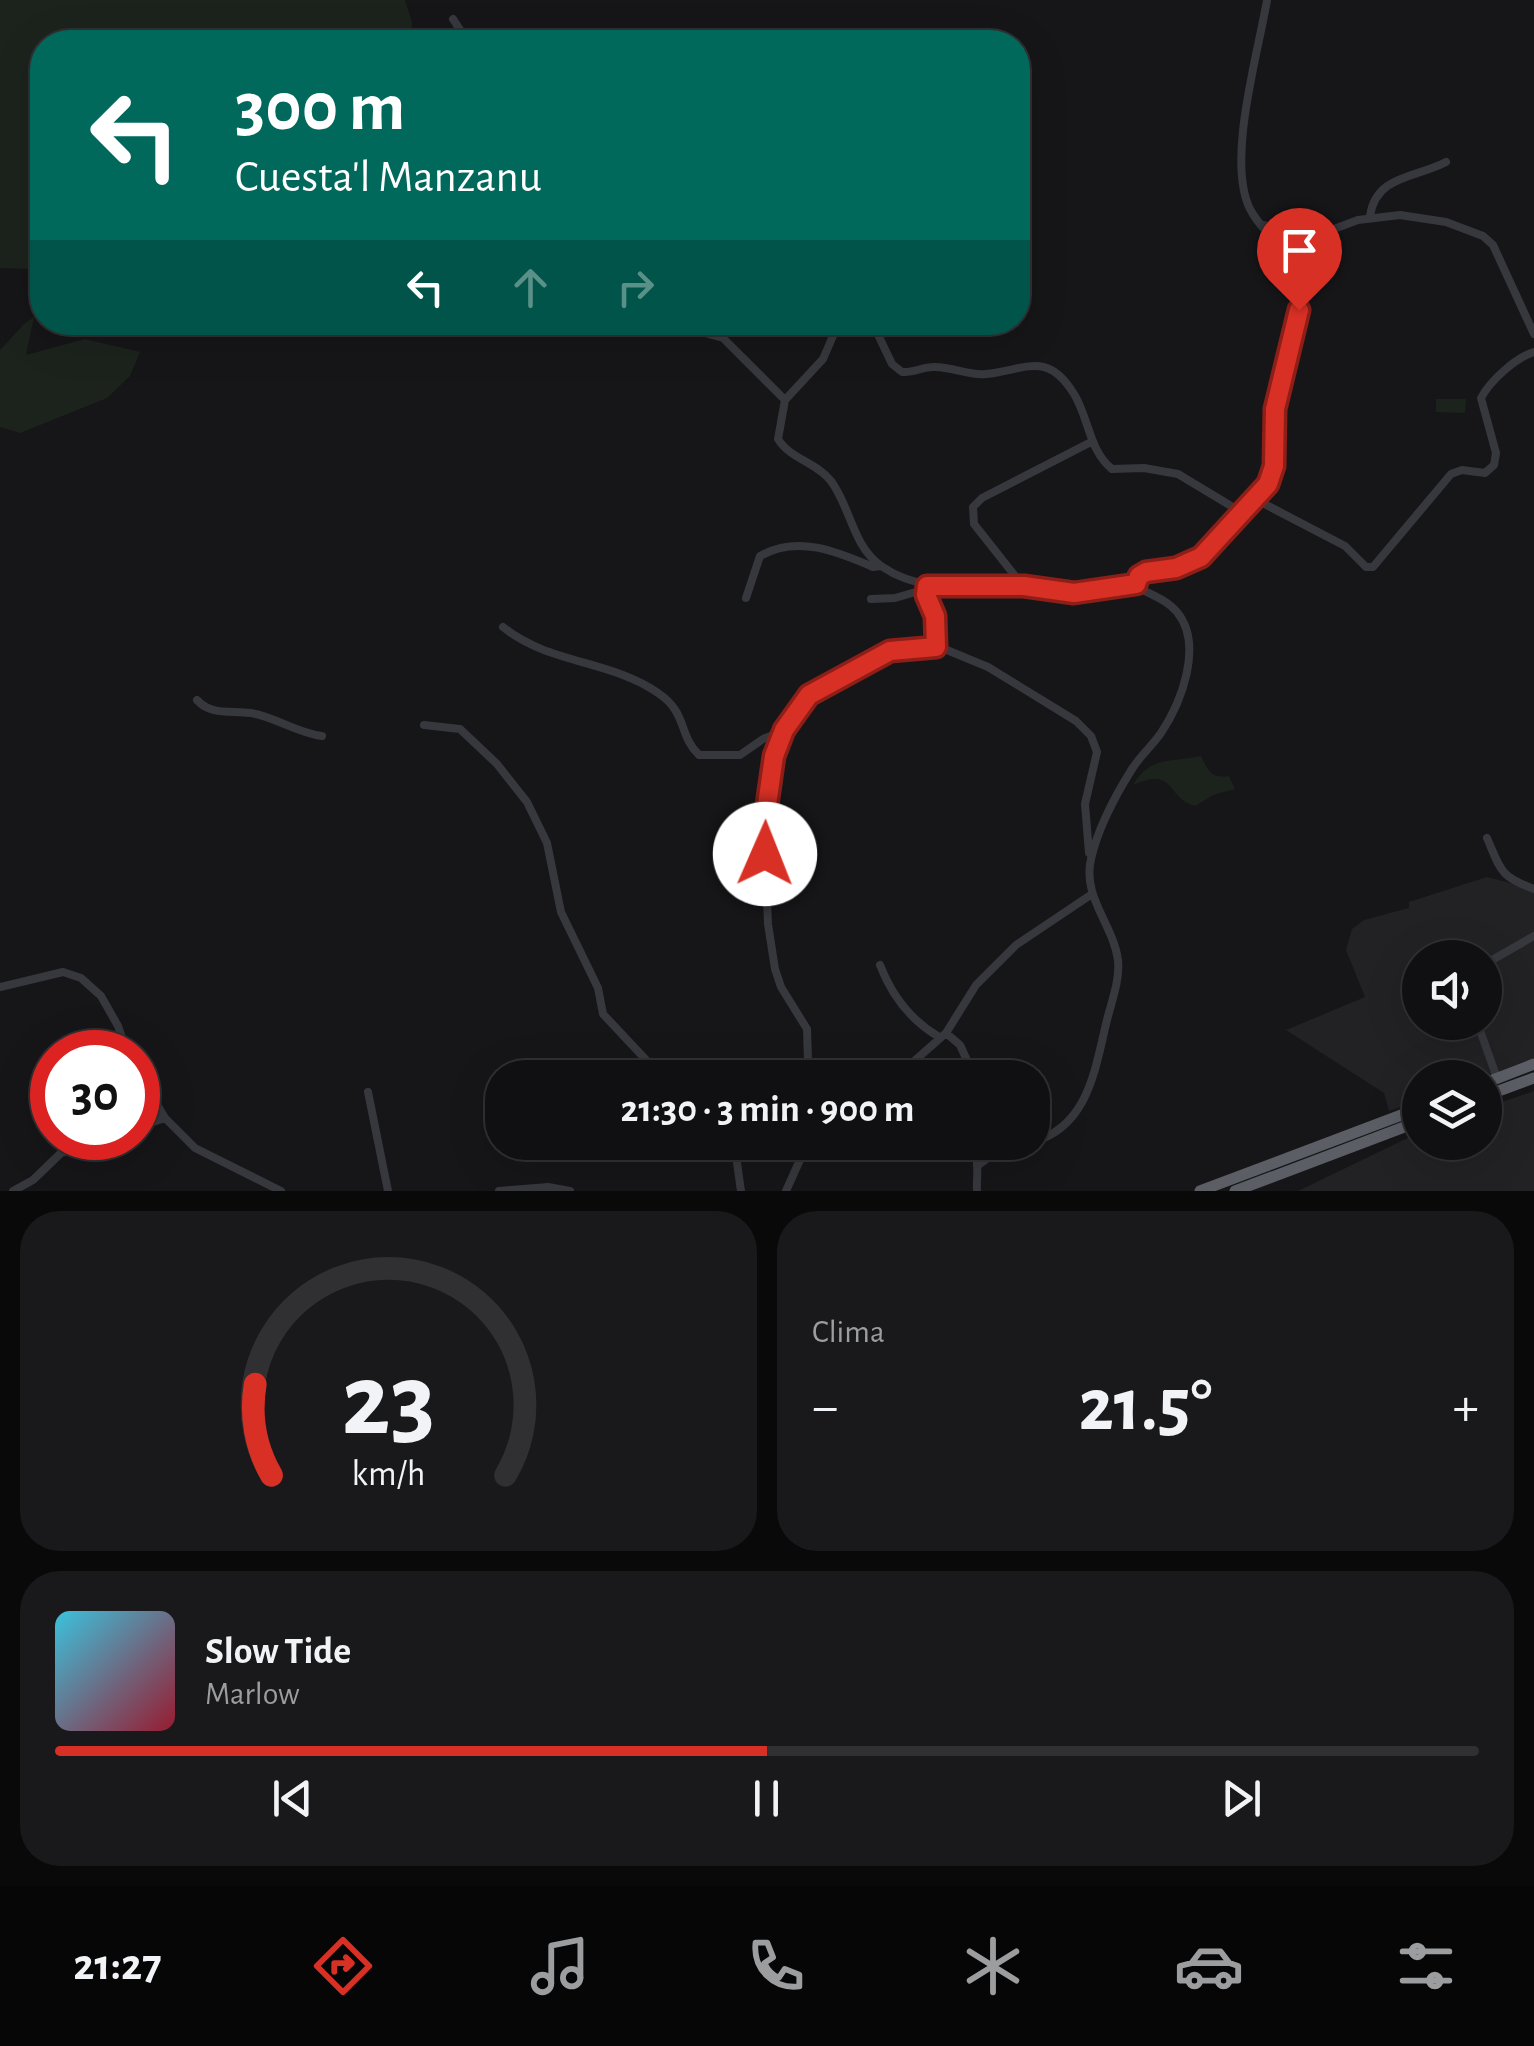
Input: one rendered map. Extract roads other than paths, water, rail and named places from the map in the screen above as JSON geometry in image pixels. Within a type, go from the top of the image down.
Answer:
[{"type":"highway","points":[[1502,1076],[1534,1064]]},
{"type":"highway","points":[[1502,1090],[1534,1078]]},
{"type":"highway","points":[[1200,1191],[1402,1115]]},
{"type":"highway","points":[[1234,1191],[1402,1127]]},
{"type":"street","points":[[1267,0],[1241,150],[1242,190],[1254,216],[1300,270]]},
{"type":"street","points":[[454,19],[461,30]]},
{"type":"street","points":[[1370,216],[1371,208],[1390,181],[1446,162]]},
{"type":"street","points":[[1263,225],[1323,233],[1370,216],[1413,216],[1446,222],[1489,240],[1534,334]]},
{"type":"street","points":[[1136,584],[1146,572],[1176,568],[1201,557],[1268,484],[1272,474],[1275,409],[1299,310],[1300,270],[1304,254],[1323,233]]},
{"type":"street","points":[[712,335],[723,338],[785,400]]},
{"type":"street","points":[[833,335],[823,359],[785,400],[778,439],[788,452],[810,462],[830,479],[857,538],[881,566],[926,588],[935,616],[936,647]]},
{"type":"street","points":[[878,335],[892,364],[907,373],[937,366],[985,375],[1032,364],[1048,368],[1063,379],[1076,397],[1093,441],[1112,469],[1144,468],[1178,474],[1242,512]]},
{"type":"street","points":[[1253,498],[1345,546],[1366,567],[1373,567],[1451,474],[1462,470],[1485,473],[1494,465],[1496,454],[1481,398],[1514,362],[1534,352]]},
{"type":"street","points":[[1024,586],[974,524],[973,507],[982,498],[1093,441]]},
{"type":"street","points":[[746,598],[760,556],[791,546],[822,548],[873,567],[881,566]]},
{"type":"street","points":[[871,598],[896,598],[926,588],[1024,586],[1074,593],[1136,584],[1169,604],[1182,620],[1189,646],[1186,672],[1171,716],[1123,784],[1090,862]]},
{"type":"street","points":[[503,628],[540,651],[582,661],[655,690],[678,710],[699,756],[740,755],[784,730]]},
{"type":"street","points":[[808,1060],[808,1029],[777,978],[768,924],[764,826],[774,756],[784,730],[816,690],[890,651],[936,647],[988,667],[1065,714],[1091,736],[1097,752],[1085,804],[1092,894],[1117,953],[1117,984],[1088,1093],[1067,1122],[1050,1136]]},
{"type":"street","points":[[197,700],[214,711],[253,713],[297,732],[322,736]]},
{"type":"street","points":[[424,724],[460,729],[497,764],[527,802],[547,842],[560,912],[598,988],[603,1014],[646,1060]]},
{"type":"street","points":[[1487,838],[1500,872],[1534,889]]},
{"type":"street","points":[[914,1060],[942,1035],[976,985],[1016,944],[1092,894]]},
{"type":"street","points":[[1502,954],[1534,936]]},
{"type":"street","points":[[880,965],[894,996],[910,1015],[960,1045],[967,1060]]},
{"type":"street","points":[[0,987],[63,972],[81,978],[101,996],[119,1030]]},
{"type":"street","points":[[368,1092],[388,1191]]},
{"type":"street","points":[[160,1108],[206,1154],[281,1191]]},
{"type":"street","points":[[160,1120],[166,1118]]},
{"type":"street","points":[[13,1191],[33,1180],[53,1160]]},
{"type":"street","points":[[737,1160],[741,1191]]},
{"type":"street","points":[[786,1191],[800,1160]]},
{"type":"street","points":[[977,1160],[977,1191]]},
{"type":"street","points":[[978,1166],[986,1160]]},
{"type":"street","points":[[499,1191],[548,1187],[570,1191]]}]
